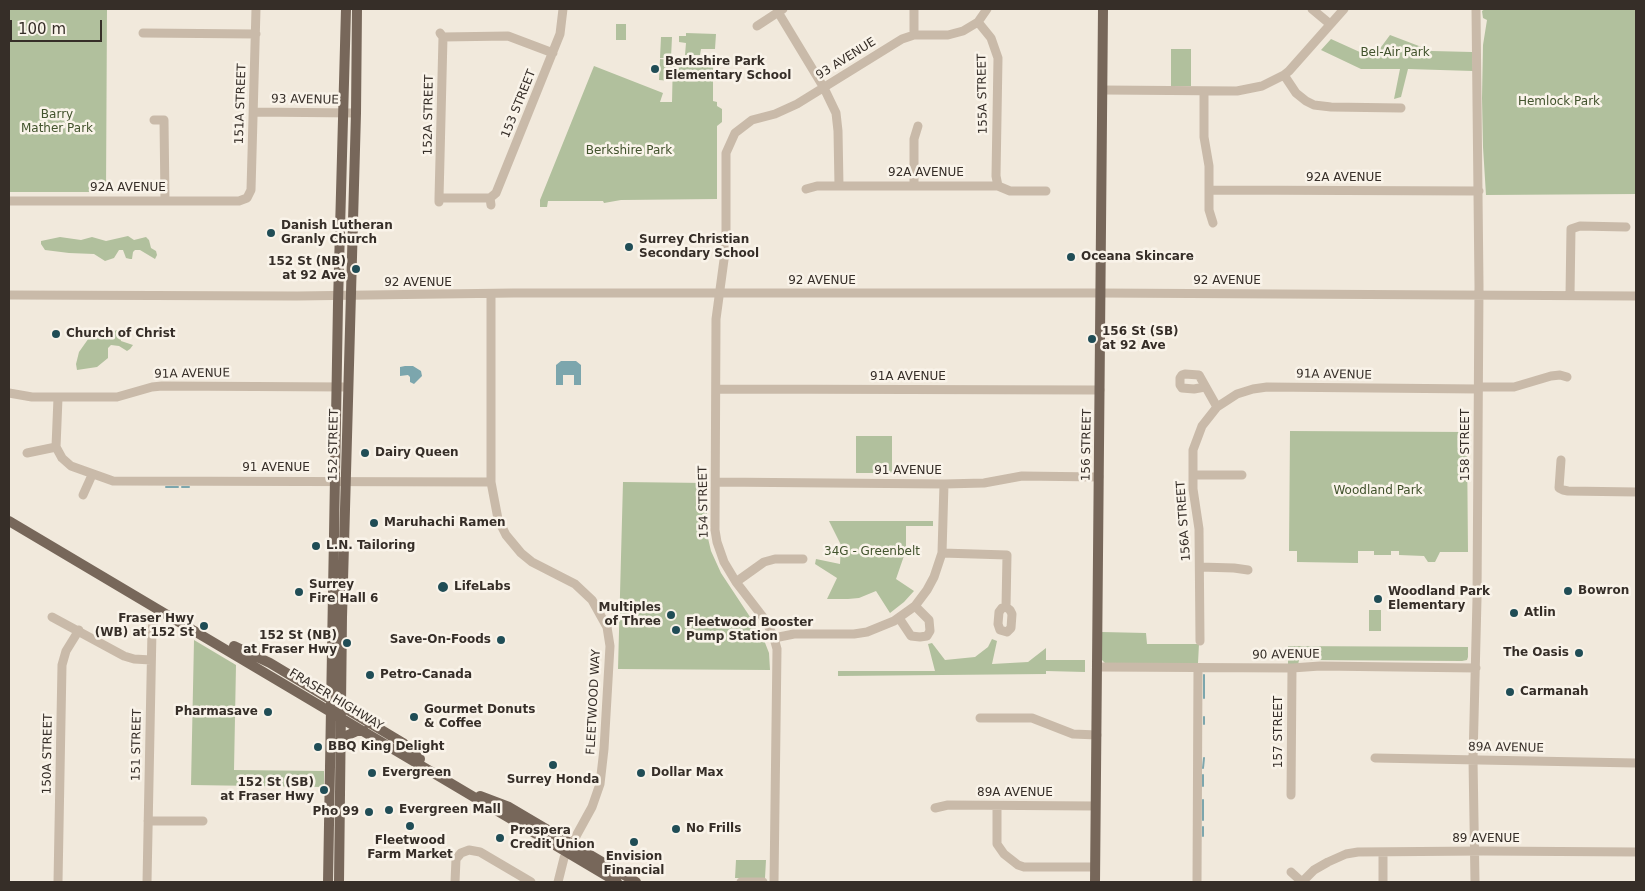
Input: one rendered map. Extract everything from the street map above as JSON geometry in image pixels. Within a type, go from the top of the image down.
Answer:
[{"type":"main road","name":"152 STREET","points":[[339,882],[341,706],[338,583],[342,387],[338,296],[346,9]]},
{"type":"main road","name":"152 STREET","points":[[342,387],[351,296],[357,9]]},
{"type":"main road","name":"156 STREET","points":[[1095,882],[1103,9]]},
{"type":"main road","name":"FRASER HIGHWAY","points":[[9,521],[466,792],[636,882]]},
{"type":"main road","name":"152 STREET","points":[[328,882],[331,675],[338,583]]},
{"type":"main road","name":"FRASER HIGHWAY","points":[[193,630],[224,641],[270,663],[405,744],[431,770]]},
{"type":"main road","points":[[309,687],[322,684],[331,675]]},
{"type":"main road","points":[[340,748],[348,735],[364,730]]},
{"type":"main road","name":"FRASER HIGHWAY","points":[[570,848],[617,882]]},
{"type":"street","name":"151A STREET","points":[[247,198],[251,190],[256,9]]},
{"type":"street","name":"153 STREET","points":[[490,201],[496,193],[553,53],[562,27],[563,9]]},
{"type":"street","points":[[914,9],[914,35]]},
{"type":"street","points":[[978,22],[987,9]]},
{"type":"street","points":[[1312,9],[1330,24]]},
{"type":"street","points":[[1103,90],[1237,91],[1266,85],[1284,75],[1344,9]]},
{"type":"street","name":"158 STREET","points":[[1475,882],[1473,759],[1476,668],[1479,294],[1476,9]]},
{"type":"street","points":[[757,26],[781,10],[824,88],[836,113],[838,122],[839,186]]},
{"type":"street","name":"93 AVENUE","points":[[733,136],[738,129],[752,120],[786,110],[896,42],[914,35],[956,34],[973,27],[978,22]]},
{"type":"street","name":"155A STREET","points":[[978,22],[991,38],[997,53],[996,176],[998,186]]},
{"type":"street","points":[[143,33],[256,34]]},
{"type":"street","name":"152A STREET","points":[[490,201],[439,200],[441,35],[508,36],[553,53]]},
{"type":"street","points":[[1284,75],[1300,96],[1314,104],[1331,107],[1401,108]]},
{"type":"street","points":[[1204,91],[1204,137],[1210,166],[1209,210],[1213,223]]},
{"type":"street","name":"93 AVENUE","points":[[254,112],[356,114]]},
{"type":"street","points":[[154,120],[164,120],[165,201]]},
{"type":"street","points":[[914,186],[914,139],[918,126]]},
{"type":"street","name":"154 STREET","points":[[733,136],[726,157],[726,237],[716,319],[715,530],[724,562],[736,582],[766,621],[774,638],[778,662],[774,882]]},
{"type":"street","name":"92A AVENUE","points":[[806,189],[817,186],[998,186],[1010,191],[1046,191]]},
{"type":"street","name":"92A AVENUE","points":[[1210,190],[1479,191]]},
{"type":"street","name":"92A AVENUE","points":[[9,201],[239,201],[247,198]]},
{"type":"street","points":[[1570,295],[1571,229],[1580,226],[1626,226]]},
{"type":"street","name":"92 AVENUE","points":[[9,295],[351,296],[720,293],[1101,293],[1636,296]]},
{"type":"street","name":"FLEETWOOD WAY","points":[[491,294],[491,482],[498,519],[509,540],[521,553],[532,562],[571,582],[584,592],[598,610],[607,628],[610,654],[602,776],[595,800],[560,869],[558,882]]},
{"type":"street","name":"91A AVENUE","points":[[1218,407],[1232,396],[1267,387],[1514,387],[1551,376],[1560,375],[1567,377]]},
{"type":"street","name":"91A AVENUE","points":[[9,393],[27,397],[117,397],[162,386],[342,387]]},
{"type":"street","points":[[1205,387],[1218,407]]},
{"type":"street","name":"91A AVENUE","points":[[716,389],[1100,390]]},
{"type":"street","points":[[58,398],[56,447],[62,458],[71,466],[92,475],[84,494]]},
{"type":"street","name":"156A STREET","points":[[1200,641],[1199,524],[1194,489],[1193,450],[1203,423],[1218,407]]},
{"type":"street","points":[[27,453],[56,447]]},
{"type":"street","points":[[1561,460],[1559,488],[1563,490],[1636,492]]},
{"type":"street","name":"91 AVENUE","points":[[92,475],[113,481],[491,482]]},
{"type":"street","points":[[1193,475],[1242,475]]},
{"type":"street","name":"91 AVENUE","points":[[716,482],[944,484],[984,482],[1022,476],[1099,477]]},
{"type":"street","points":[[774,638],[794,634],[861,633],[881,628],[914,606],[927,590],[934,577],[942,553],[944,484]]},
{"type":"street","points":[[942,553],[1007,555],[1006,608]]},
{"type":"street","points":[[736,582],[764,562],[775,559],[803,559]]},
{"type":"street","points":[[1200,567],[1248,570]]},
{"type":"street","points":[[903,615],[911,636],[927,636],[930,631],[929,620],[914,606]]},
{"type":"street","name":"151 STREET","points":[[147,882],[152,626],[161,611]]},
{"type":"street","points":[[52,616],[124,656],[134,659],[151,660]]},
{"type":"street","name":"150A STREET","points":[[58,882],[62,665],[66,651],[79,630]]},
{"type":"street","name":"90 AVENUE","points":[[1097,667],[1292,668],[1320,666],[1476,668]]},
{"type":"street","points":[[1197,882],[1198,668]]},
{"type":"street","name":"157 STREET","points":[[1291,795],[1292,668]]},
{"type":"street","points":[[980,718],[1032,718],[1073,734],[1097,735]]},
{"type":"street","name":"89A AVENUE","points":[[1375,758],[1636,763]]},
{"type":"street","name":"89A AVENUE","points":[[935,808],[948,805],[1095,806]]},
{"type":"street","points":[[997,806],[997,844],[1009,859],[1018,865],[1024,867],[1095,867]]},
{"type":"street","points":[[148,821],[203,821]]},
{"type":"street","points":[[455,882],[456,863],[459,855],[466,850],[477,850],[532,882]]},
{"type":"street","name":"89 AVENUE","points":[[1302,882],[1319,867],[1337,857],[1351,853],[1474,851],[1636,852]]},
{"type":"street","points":[[1383,852],[1383,882]]},
{"type":"street","points":[[1290,872],[1302,882]]},
{"type":"street","points":[[741,882],[763,882]]},
{"type":"green space","name":"Barry Mather Park","points":[[9,9],[107,9],[106,192],[9,192]]},
{"type":"green space","name":"Hemlock Park","points":[[1485,9],[1636,9],[1636,194],[1486,195],[1482,98],[1483,45],[1487,20],[1483,18],[1482,11]]},
{"type":"green space","points":[[616,24],[626,24],[626,40],[616,40]]},
{"type":"green space","points":[[686,33],[716,34],[715,49],[701,49],[700,55],[685,55],[686,43],[679,42],[679,36],[686,36]]},
{"type":"green space","name":"Bel-Air Park","points":[[1390,35],[1432,51],[1472,52],[1473,71],[1408,69],[1401,97],[1394,99],[1400,69],[1361,69],[1321,50],[1331,39],[1373,58]]},
{"type":"green space","points":[[661,37],[672,37],[671,58],[660,58]]},
{"type":"green space","points":[[1171,49],[1191,49],[1191,86],[1171,86]]},
{"type":"green space","name":"Berkshire Park","points":[[673,58],[713,58],[713,101],[717,102],[717,106],[722,109],[722,122],[717,126],[717,199],[621,200],[604,203],[603,201],[548,201],[547,207],[540,207],[540,200],[594,66],[663,93],[660,102],[672,102]]},
{"type":"green space","points":[[660,59],[672,60],[671,81],[659,80]]},
{"type":"green space","points":[[128,236],[134,240],[146,237],[151,248],[156,251],[155,259],[140,250],[133,252],[132,259],[126,258],[123,250],[119,250],[114,258],[105,261],[94,254],[45,250],[41,244],[41,241],[60,237],[81,240],[92,237],[106,241]]},
{"type":"green space","points":[[117,330],[121,341],[133,345],[130,349],[127,351],[119,346],[111,345],[108,348],[108,358],[97,367],[77,370],[76,364],[79,352],[91,335],[96,332]]},
{"type":"green space","name":"Woodland Park","points":[[1290,431],[1467,432],[1469,436],[1467,440],[1468,552],[1440,552],[1435,562],[1428,562],[1424,556],[1399,555],[1399,551],[1391,551],[1391,555],[1374,555],[1374,551],[1358,551],[1358,563],[1297,562],[1297,551],[1289,551]]},
{"type":"green space","points":[[856,436],[892,436],[892,473],[856,473]]},
{"type":"green space","points":[[623,482],[707,483],[707,534],[711,551],[721,573],[762,635],[769,653],[770,670],[618,669]]},
{"type":"green space","name":"34G - Greenbelt","points":[[829,521],[933,521],[933,526],[906,526],[906,550],[896,579],[914,591],[904,602],[890,613],[876,591],[859,598],[827,599],[837,578],[815,564],[816,559],[840,564],[841,545]]},
{"type":"green space","points":[[1369,610],[1381,610],[1381,631],[1369,631]]},
{"type":"green space","points":[[1102,632],[1146,633],[1147,644],[1199,644],[1198,663],[1194,665],[1106,664],[1102,660]]},
{"type":"green space","points":[[992,639],[997,641],[992,664],[1028,662],[1046,648],[1046,660],[1085,660],[1085,672],[1046,671],[1046,674],[838,676],[838,671],[935,671],[928,644],[932,643],[945,660],[975,657],[988,647]]},
{"type":"green space","points":[[194,640],[236,665],[234,770],[324,771],[324,787],[191,785]]},
{"type":"green space","points":[[1288,646],[1468,647],[1468,657],[1467,660],[1462,661],[1299,660],[1298,665],[1288,665]]},
{"type":"green space","points":[[736,860],[766,860],[765,878],[735,878]]},
{"type":"water","points":[[561,361],[576,361],[581,365],[581,385],[574,385],[574,375],[563,375],[563,385],[556,385],[556,365]]},
{"type":"water","points":[[413,366],[421,371],[422,376],[414,384],[410,382],[408,375],[400,376],[400,367]]},
{"type":"waterway","points":[[166,487],[178,487]]},
{"type":"waterway","points":[[182,487],[189,487]]},
{"type":"waterway","points":[[1204,675],[1204,698]]},
{"type":"waterway","points":[[1204,717],[1204,724]]},
{"type":"waterway","points":[[1203,768],[1204,758]]},
{"type":"waterway","points":[[1203,775],[1203,786]]},
{"type":"waterway","points":[[1203,800],[1203,820]]},
{"type":"waterway","points":[[1203,827],[1203,836]]},
{"type":"place","name":"Berkshire Park Elementary School","points":[[655,69]]},
{"type":"place","name":"Danish Lutheran Granly Church","points":[[271,233]]},
{"type":"place","name":"Surrey Christian Secondary School","points":[[629,247]]},
{"type":"place","name":"Oceana Skincare","points":[[1071,257]]},
{"type":"place","name":"152 St (NB) at 92 Ave","points":[[356,269]]},
{"type":"place","name":"Church of Christ","points":[[56,334]]},
{"type":"place","name":"156 St (SB) at 92 Ave","points":[[1092,339]]},
{"type":"place","name":"Dairy Queen","points":[[365,453]]},
{"type":"place","name":"Maruhachi Ramen","points":[[374,523]]},
{"type":"place","name":"L.N. Tailoring","points":[[316,546]]},
{"type":"place","name":"LifeLabs","points":[[443,587]]},
{"type":"place","name":"Bowron","points":[[1568,591]]},
{"type":"place","name":"Surrey Fire Hall 6","points":[[299,592]]},
{"type":"place","name":"Woodland Park Elementary","points":[[1378,599]]},
{"type":"place","name":"Atlin","points":[[1514,613]]},
{"type":"place","name":"Multiples of Three","points":[[671,615]]},
{"type":"place","name":"Fraser Hwy (WB) at 152 St","points":[[204,626]]},
{"type":"place","name":"Fleetwood Booster Pump Station","points":[[676,630]]},
{"type":"place","name":"Save-On-Foods","points":[[501,640]]},
{"type":"place","name":"152 St (NB) at Fraser Hwy","points":[[347,643]]},
{"type":"place","name":"The Oasis","points":[[1579,653]]},
{"type":"place","name":"Petro-Canada","points":[[370,675]]},
{"type":"place","name":"Carmanah","points":[[1510,692]]},
{"type":"place","name":"Pharmasave","points":[[268,712]]},
{"type":"place","name":"Gourmet Donuts & Coffee","points":[[414,717]]},
{"type":"place","name":"BBQ King Delight","points":[[318,747]]},
{"type":"place","name":"Surrey Honda","points":[[553,765]]},
{"type":"place","name":"Evergreen","points":[[372,773]]},
{"type":"place","name":"Dollar Max","points":[[641,773]]},
{"type":"place","name":"152 St (SB) at Fraser Hwy","points":[[324,790]]},
{"type":"place","name":"Evergreen Mall","points":[[389,810]]},
{"type":"place","name":"Pho 99","points":[[369,812]]},
{"type":"place","name":"Fleetwood Farm Market","points":[[410,826]]},
{"type":"place","name":"No Frills","points":[[676,829]]},
{"type":"place","name":"Prospera Credit Union","points":[[500,838]]},
{"type":"place","name":"Envision Financial","points":[[634,842]]}]
